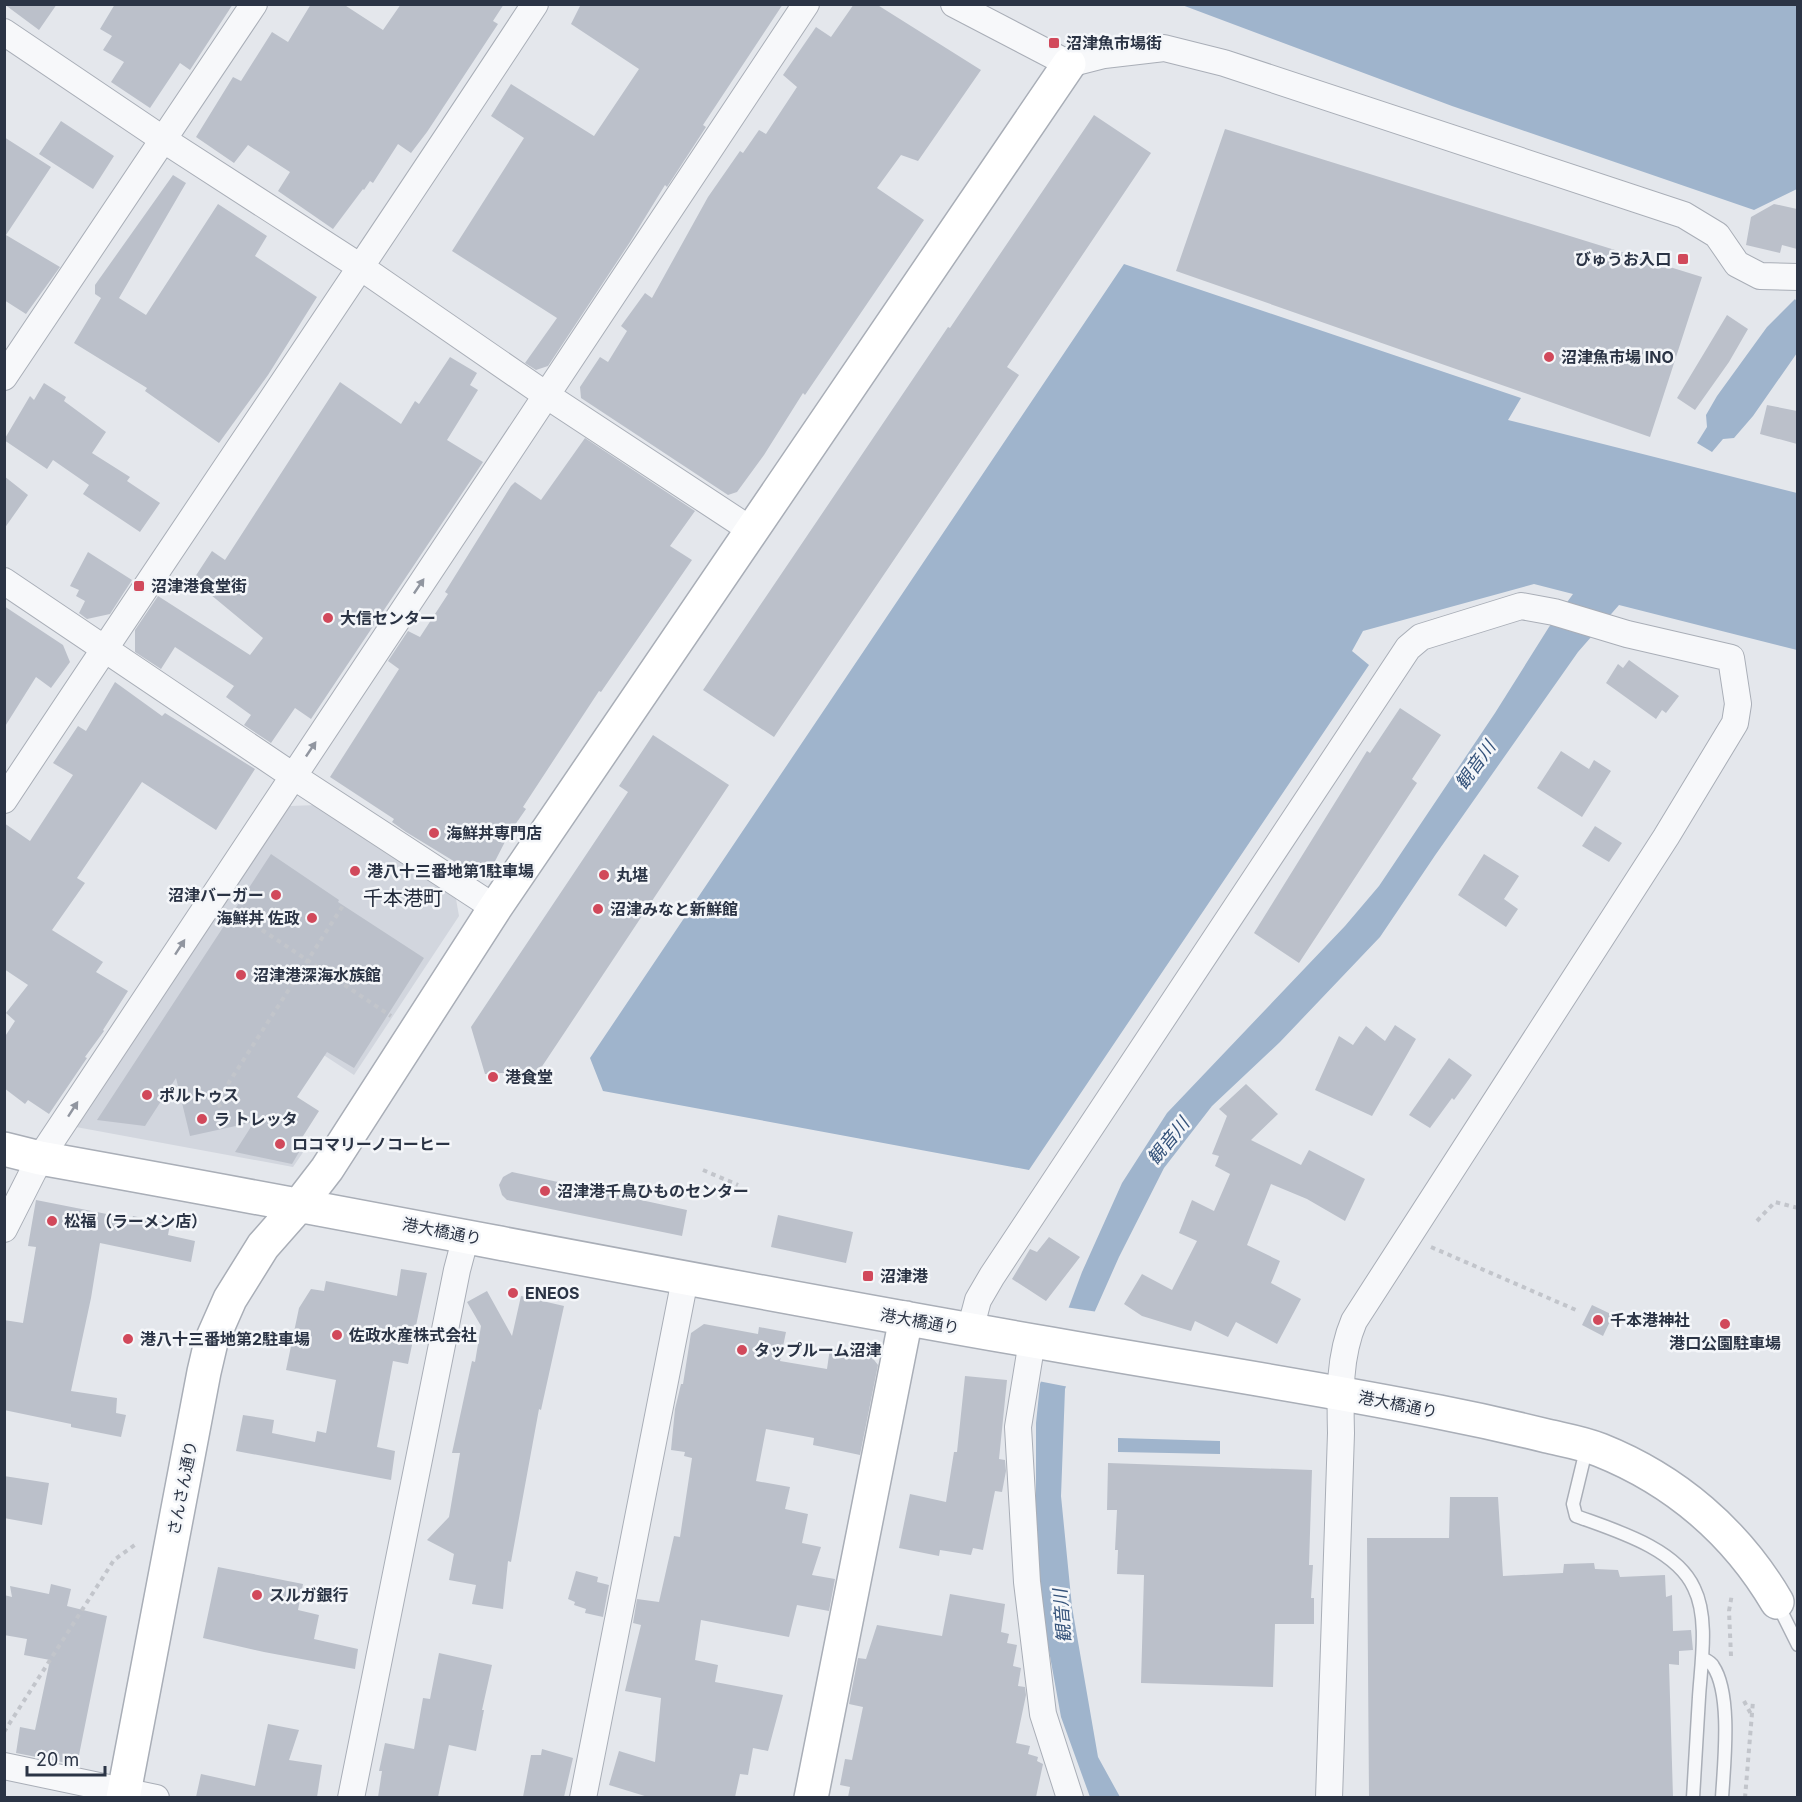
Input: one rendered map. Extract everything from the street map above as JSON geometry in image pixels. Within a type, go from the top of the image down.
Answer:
[{"type":"street","points":[[4,378],[254,4]]},
{"type":"street","points":[[4,800],[362,268],[536,4]]},
{"type":"street","points":[[4,1229],[40,1158],[806,4]]},
{"type":"street","points":[[954,4],[1069,64],[1104,55],[1164,48],[1224,63],[1684,215],[1717,235],[1737,264],[1760,276],[1797,277]]},
{"type":"street","points":[[4,32],[164,141],[362,268],[546,395],[751,530]]},
{"type":"street","name":"さんさん通り","points":[[124,1794],[204,1372],[211,1342],[230,1299],[262,1245],[300,1204],[327,1169],[495,908],[1069,64]]},
{"type":"street","points":[[4,581],[293,776],[495,908]]},
{"type":"street","points":[[970,1330],[978,1300],[984,1288],[1408,648],[1420,637],[1521,606],[1554,612],[1627,634],[1731,658],[1738,704],[1735,723],[1666,837],[1354,1321],[1346,1341],[1340,1392],[1341,1432],[1329,1797]]},
{"type":"street","name":"港大橋通り","points":[[4,1149],[40,1158],[300,1204],[685,1279],[970,1330],[1340,1392],[1509,1426],[1587,1446],[1632,1463],[1659,1478],[1689,1500],[1735,1542],[1777,1602]]},
{"type":"street","points":[[351,1797],[466,1236]]},
{"type":"street","points":[[582,1797],[685,1279]]},
{"type":"street","points":[[811,1797],[906,1318]]},
{"type":"street","points":[[1040,1342],[1018,1427],[1027,1582],[1043,1714],[1070,1797]]},
{"type":"street","points":[[4,1766],[124,1794],[156,1797]]},
{"type":"lane","points":[[1587,1446],[1573,1504],[1576,1516],[1644,1543],[1666,1556],[1694,1587],[1702,1611],[1702,1658],[1693,1797]]},
{"type":"lane","points":[[1777,1602],[1797,1645]]},
{"type":"lane","points":[[1702,1658],[1712,1664],[1720,1679],[1726,1723],[1722,1797]]},
{"type":"path","points":[[213,897],[414,1031]]},
{"type":"path","points":[[230,1123],[217,1101],[344,904]]},
{"type":"path","points":[[703,1170],[738,1185]]},
{"type":"path","points":[[1757,1221],[1775,1202],[1797,1208]]},
{"type":"path","points":[[1408,1238],[1576,1310]]},
{"type":"path","points":[[4,1732],[114,1560],[136,1544]]},
{"type":"path","points":[[1731,1662],[1729,1611],[1732,1594]]},
{"type":"path","points":[[1740,1694],[1752,1716]]},
{"type":"path","points":[[1745,1797],[1754,1701]]},
{"type":"shaded area","points":[[317,805],[456,899],[459,916],[354,1075],[272,1021],[224,1095],[306,1148],[293,1167],[76,1127],[290,806]]},
{"type":"water","points":[[1182,5],[1797,5],[1797,189],[1754,210],[1452,106]]},
{"type":"water","name":"観音川","points":[[1124,264],[1521,398],[1508,420],[1797,493],[1797,650],[1619,605],[1578,652],[1380,937],[1280,1042],[1212,1106],[1164,1168],[1119,1257],[1065,1389],[1061,1496],[1072,1607],[1098,1757],[1120,1797],[1090,1797],[1061,1717],[1040,1601],[1036,1511],[1036,1423],[1040,1384],[1082,1272],[1122,1183],[1167,1113],[1345,926],[1379,886],[1573,594],[1534,584],[1363,631],[1352,651],[1369,665],[1029,1170],[603,1091],[590,1058]]},
{"type":"water","points":[[1795,299],[1797,302],[1797,353],[1753,416],[1734,438],[1723,439],[1712,452],[1697,443],[1707,427],[1706,415],[1717,396],[1767,327]]},
{"type":"water","points":[[1118,1438],[1220,1441],[1220,1454],[1118,1452]]},
{"type":"pier","points":[[1065,1307],[1098,1312],[1069,1387],[1038,1381]]},
{"type":"building","points":[[4,4],[57,4],[39,30]]},
{"type":"building","points":[[115,4],[233,4],[190,70],[180,63],[150,108],[111,82],[124,62],[103,50],[112,36],[100,29]]},
{"type":"building","points":[[311,4],[343,4],[383,30],[401,4],[504,4],[493,21],[498,24],[427,132],[411,153],[398,144],[373,183],[370,181],[363,189],[333,229],[278,191],[290,172],[248,145],[234,163],[196,137],[233,77],[241,81],[272,32],[288,42]]},
{"type":"building","points":[[581,4],[783,4],[703,125],[706,127],[667,187],[665,185],[548,366],[536,370],[525,363],[557,318],[452,251],[524,138],[491,116],[511,84],[594,136],[639,69],[571,24]]},
{"type":"building","points":[[854,4],[876,4],[981,70],[918,161],[901,155],[877,188],[924,220],[805,395],[803,393],[764,455],[737,492],[728,495],[581,398],[580,387],[600,357],[608,362],[627,331],[621,326],[645,293],[652,298],[708,197],[740,151],[743,153],[759,130],[766,134],[797,87],[783,75],[816,27],[831,37]]},
{"type":"building","points":[[1094,115],[1151,153],[1007,367],[1019,375],[774,737],[703,690]]},
{"type":"building","points":[[61,121],[114,156],[93,189],[39,154]]},
{"type":"building","name":"沼津魚市場 INO","points":[[1225,129],[1702,277],[1650,437],[1176,271]]},
{"type":"building","points":[[4,137],[51,167],[6,235],[60,267],[26,314],[4,300]]},
{"type":"building","points":[[173,175],[186,183],[119,298],[146,315],[218,204],[267,236],[255,256],[317,297],[268,375],[219,443],[145,391],[147,388],[74,343],[101,298],[95,294],[95,285]]},
{"type":"building","points":[[1774,204],[1797,209],[1797,249],[1782,245],[1780,253],[1746,245],[1751,217]]},
{"type":"building","points":[[1727,315],[1748,329],[1729,362],[1695,410],[1677,398]]},
{"type":"building","points":[[450,357],[477,373],[470,385],[478,390],[447,440],[483,462],[311,719],[295,708],[271,743],[244,725],[251,715],[226,697],[234,686],[175,647],[161,669],[135,652],[135,630],[158,596],[250,655],[263,638],[193,580],[212,551],[225,560],[340,382],[401,424],[415,401],[419,404]]},
{"type":"building","points":[[44,383],[66,397],[64,401],[106,432],[92,453],[130,477],[127,481],[160,503],[140,532],[83,494],[89,485],[53,460],[47,469],[4,440],[30,396],[34,400]]},
{"type":"building","points":[[1767,405],[1797,411],[1797,444],[1760,434]]},
{"type":"building","points":[[585,438],[695,511],[670,546],[692,560],[601,692],[599,691],[523,807],[526,809],[510,832],[491,869],[470,871],[406,832],[392,822],[394,819],[330,777],[399,669],[388,661],[408,631],[420,637],[448,594],[445,592],[511,486],[515,482],[541,500]]},
{"type":"building","points":[[4,476],[28,495],[4,529]]},
{"type":"building","points":[[88,552],[132,580],[110,614],[87,619],[79,613],[85,601],[76,596],[79,590],[70,586]]},
{"type":"building","points":[[4,606],[63,645],[70,662],[51,688],[36,677],[4,728]]},
{"type":"building","points":[[1629,660],[1679,696],[1666,713],[1662,710],[1656,719],[1606,683],[1618,664],[1623,668]]},
{"type":"building","points":[[115,682],[162,716],[165,713],[255,769],[216,830],[142,782],[77,878],[85,883],[52,930],[103,962],[96,972],[128,991],[49,1114],[28,1100],[25,1104],[4,1088],[4,1038],[15,1021],[6,1013],[28,985],[4,969],[4,823],[30,841],[73,775],[53,763],[78,726],[86,731]]},
{"type":"building","points":[[1400,708],[1441,735],[1412,779],[1417,783],[1299,963],[1254,933],[1367,751],[1370,753]]},
{"type":"building","name":"沼津みなと新鮮館","points":[[653,735],[729,785],[539,1071],[485,1074],[471,1027],[628,792],[619,786]]},
{"type":"building","points":[[1561,751],[1589,769],[1594,760],[1611,771],[1582,817],[1537,788]]},
{"type":"building","points":[[1595,826],[1622,843],[1609,862],[1582,846]]},
{"type":"building","points":[[271,854],[339,900],[338,902],[424,958],[354,1068],[327,1052],[297,1097],[319,1111],[298,1144],[302,1147],[292,1164],[235,1152],[254,1122],[190,1136],[176,1078],[145,1126],[97,1120]]},
{"type":"building","points":[[1484,854],[1519,876],[1504,899],[1518,909],[1506,927],[1458,895]]},
{"type":"building","points":[[1395,1025],[1416,1039],[1372,1116],[1315,1090],[1339,1036],[1353,1045],[1366,1026],[1385,1041]]},
{"type":"building","points":[[1449,1058],[1472,1075],[1430,1128],[1409,1115]]},
{"type":"building","points":[[1246,1084],[1278,1114],[1251,1140],[1301,1165],[1309,1150],[1365,1179],[1345,1221],[1307,1199],[1271,1184],[1247,1245],[1280,1261],[1271,1283],[1301,1299],[1277,1344],[1236,1322],[1228,1337],[1195,1321],[1191,1331],[1142,1316],[1124,1304],[1142,1274],[1172,1290],[1197,1241],[1179,1233],[1192,1200],[1214,1211],[1230,1174],[1215,1166],[1219,1156],[1212,1154],[1227,1116],[1219,1109]]},
{"type":"building","points":[[512,1172],[687,1210],[682,1236],[507,1200],[502,1195],[499,1185],[503,1177]]},
{"type":"building","points":[[36,1200],[170,1224],[168,1235],[195,1241],[191,1262],[100,1243],[71,1391],[117,1398],[116,1413],[126,1415],[121,1437],[4,1410],[4,1320],[23,1323],[36,1247],[28,1246]]},
{"type":"building","points":[[778,1215],[853,1232],[846,1263],[771,1247]]},
{"type":"building","points":[[1049,1237],[1080,1257],[1046,1301],[1012,1279],[1030,1249],[1037,1252]]},
{"type":"building","points":[[401,1269],[427,1273],[408,1364],[393,1361],[377,1447],[395,1451],[391,1480],[236,1451],[243,1415],[274,1420],[272,1433],[315,1442],[317,1431],[326,1433],[336,1380],[286,1370],[299,1308],[311,1289],[324,1291],[326,1281],[397,1296]]},
{"type":"building","points":[[487,1291],[512,1336],[521,1296],[564,1306],[541,1410],[539,1409],[511,1562],[508,1561],[503,1609],[472,1604],[476,1585],[449,1580],[454,1554],[427,1540],[449,1517],[460,1453],[452,1453],[472,1361],[475,1362],[481,1326],[467,1302]]},
{"type":"building","name":"千本港神社","points":[[1592,1305],[1613,1315],[1603,1336],[1582,1325]]},
{"type":"building","points":[[704,1324],[758,1334],[759,1327],[786,1332],[780,1361],[827,1369],[830,1348],[871,1356],[878,1365],[860,1455],[813,1445],[814,1438],[766,1429],[756,1481],[790,1487],[785,1509],[808,1514],[802,1543],[821,1547],[812,1575],[835,1579],[829,1611],[797,1605],[789,1637],[701,1620],[695,1660],[718,1665],[715,1682],[783,1695],[768,1751],[753,1748],[748,1775],[740,1774],[735,1797],[648,1797],[609,1785],[619,1751],[655,1762],[661,1698],[625,1691],[641,1625],[633,1623],[637,1599],[659,1602],[674,1536],[680,1537],[692,1458],[684,1456],[685,1452],[671,1450],[675,1409],[681,1384],[683,1384],[691,1333]]},
{"type":"building","points":[[965,1376],[1007,1380],[999,1459],[1005,1460],[1006,1471],[1002,1492],[995,1491],[983,1550],[973,1548],[971,1555],[940,1550],[939,1556],[899,1548],[910,1494],[946,1502],[954,1452],[957,1452]]},
{"type":"building","points":[[1108,1463],[1312,1470],[1309,1565],[1313,1565],[1311,1598],[1314,1598],[1314,1624],[1275,1624],[1273,1687],[1141,1683],[1144,1575],[1117,1574],[1118,1550],[1115,1550],[1117,1510],[1107,1510]]},
{"type":"building","points":[[4,1476],[49,1483],[42,1525],[4,1518]]},
{"type":"building","points":[[1450,1497],[1498,1497],[1503,1576],[1563,1573],[1564,1564],[1594,1563],[1595,1569],[1618,1570],[1620,1577],[1665,1575],[1666,1597],[1672,1595],[1673,1631],[1691,1630],[1693,1650],[1679,1651],[1679,1665],[1669,1664],[1673,1797],[1369,1797],[1367,1538],[1449,1538]]},
{"type":"building","points":[[218,1567],[303,1584],[298,1610],[319,1615],[314,1639],[358,1649],[355,1669],[203,1638]]},
{"type":"building","points":[[576,1571],[598,1577],[597,1582],[609,1585],[603,1617],[585,1613],[586,1609],[574,1605],[575,1602],[568,1599]]},
{"type":"building","points":[[51,1584],[71,1589],[67,1606],[107,1616],[77,1765],[16,1753],[20,1727],[35,1730],[50,1660],[24,1655],[27,1639],[4,1635],[4,1595],[12,1597],[10,1586],[49,1594]]},
{"type":"building","points":[[950,1594],[1005,1604],[1001,1632],[1009,1634],[1007,1643],[1017,1645],[1013,1666],[1021,1668],[1018,1686],[1025,1687],[1026,1695],[1016,1743],[1030,1746],[1028,1754],[1038,1757],[1037,1761],[1043,1764],[1036,1797],[848,1797],[850,1787],[840,1785],[845,1759],[852,1760],[863,1707],[849,1704],[858,1658],[866,1659],[877,1625],[942,1636]]},
{"type":"building","points":[[439,1653],[492,1665],[476,1751],[449,1745],[438,1797],[378,1797],[382,1771],[379,1771],[385,1743],[414,1749],[423,1698],[430,1699]]},
{"type":"building","points":[[268,1724],[299,1730],[289,1760],[322,1765],[317,1797],[196,1797],[201,1774],[255,1786]]},
{"type":"building","points":[[542,1749],[573,1758],[564,1797],[523,1797],[531,1755],[541,1755]]},
{"type":"place","name":"沼津魚市場街","points":[[1054,43]]},
{"type":"place","name":"びゅうお入口","points":[[1683,259]]},
{"type":"place","name":"沼津魚市場 INO","points":[[1549,357]]},
{"type":"place","name":"沼津港食堂街","points":[[139,586]]},
{"type":"place","name":"大信センター","points":[[328,618]]},
{"type":"place","name":"海鮮丼専門店","points":[[434,833]]},
{"type":"place","name":"港八十三番地第1駐車場","points":[[355,871]]},
{"type":"place","name":"丸堪","points":[[604,875]]},
{"type":"place","name":"沼津バーガー","points":[[276,895]]},
{"type":"place","name":"沼津みなと新鮮館","points":[[598,909]]},
{"type":"place","name":"海鮮丼 佐政","points":[[312,918]]},
{"type":"place","name":"沼津港深海水族館","points":[[241,975]]},
{"type":"place","name":"港食堂","points":[[493,1077]]},
{"type":"place","name":"ポルトゥス","points":[[147,1095]]},
{"type":"place","name":"ラ トレッタ","points":[[202,1119]]},
{"type":"place","name":"ロコマリーノコーヒー","points":[[280,1144]]},
{"type":"place","name":"沼津港千鳥ひものセンター","points":[[545,1191]]},
{"type":"place","name":"松福（ラーメン店）","points":[[52,1221]]},
{"type":"place","name":"沼津港","points":[[868,1276]]},
{"type":"place","name":"ENEOS","points":[[513,1293]]},
{"type":"place","name":"千本港神社","points":[[1598,1320]]},
{"type":"place","name":"港口公園駐車場","points":[[1725,1324]]},
{"type":"place","name":"佐政水産株式会社","points":[[337,1335]]},
{"type":"place","name":"港八十三番地第2駐車場","points":[[128,1339]]},
{"type":"place","name":"タップルーム沼津","points":[[742,1350]]},
{"type":"place","name":"スルガ銀行","points":[[257,1595]]},
{"type":"district","name":"千本港町","points":[[403,898]]}]
